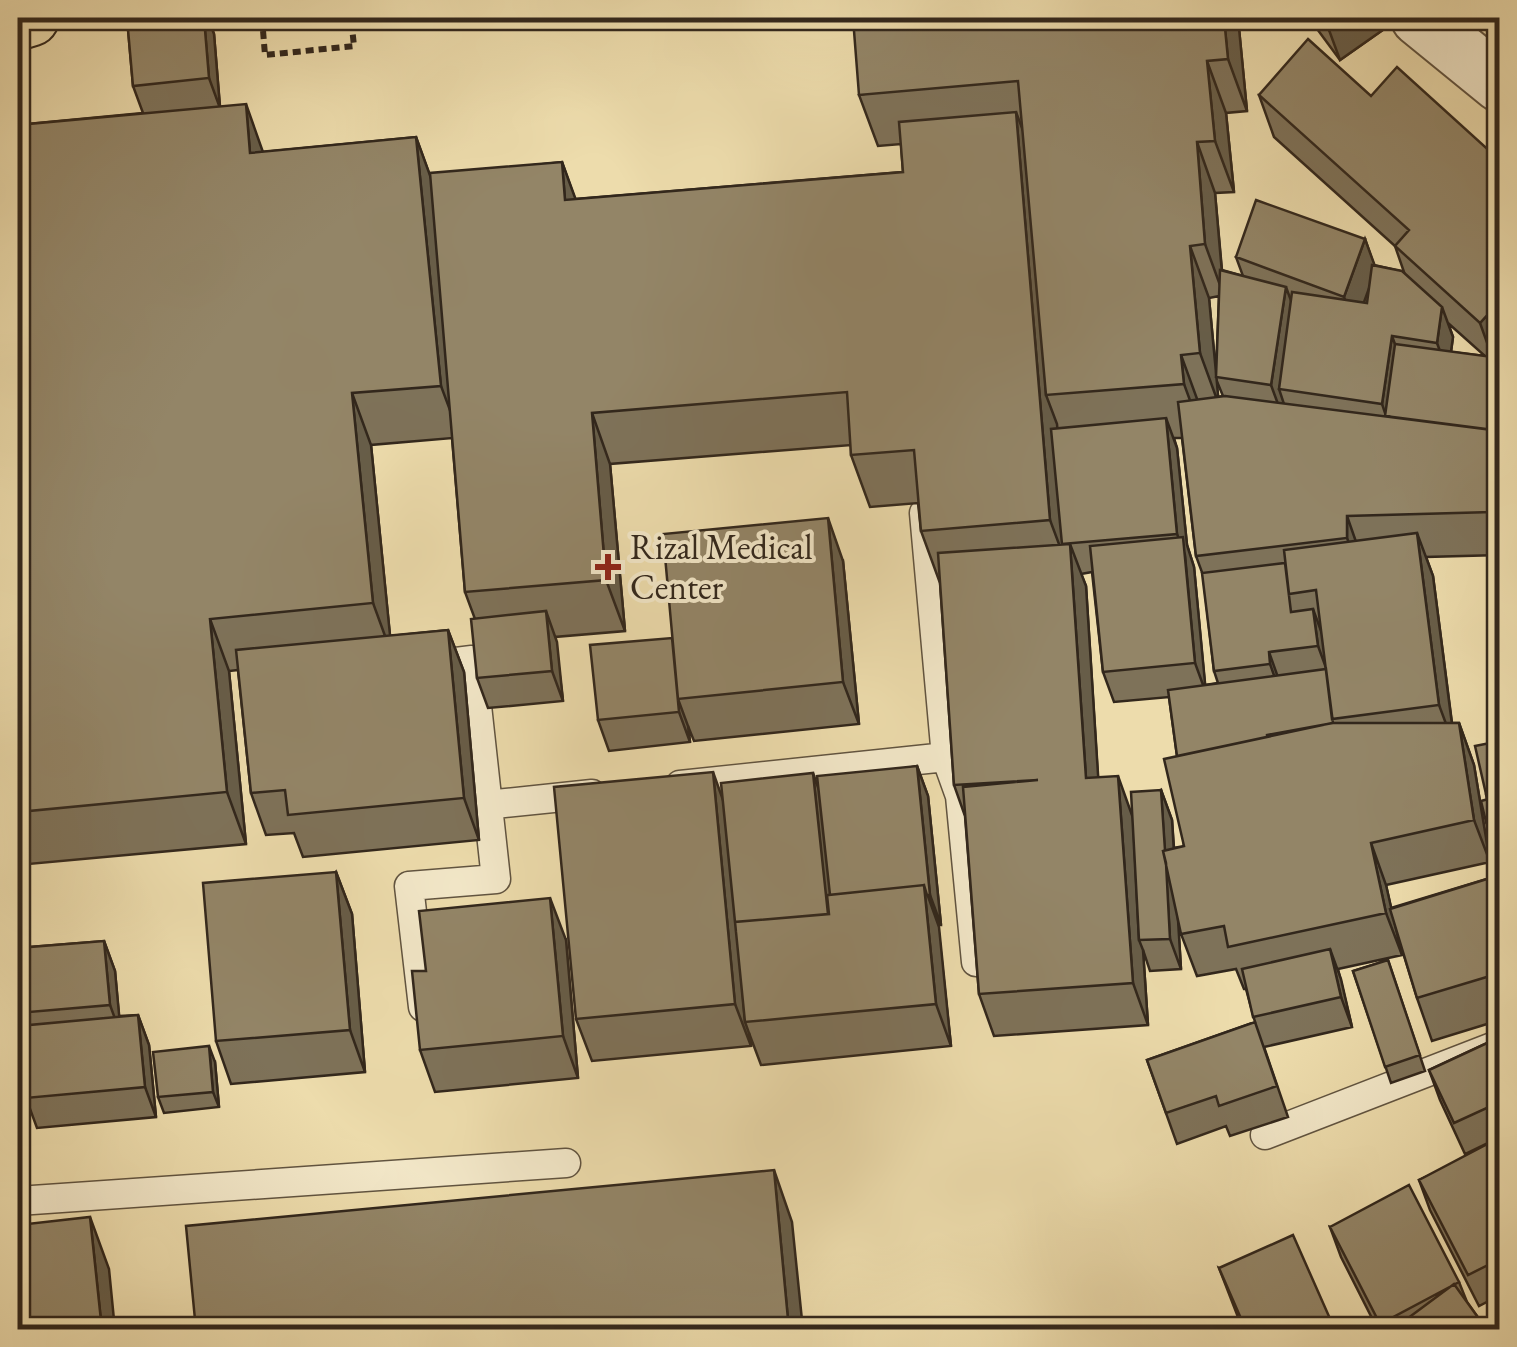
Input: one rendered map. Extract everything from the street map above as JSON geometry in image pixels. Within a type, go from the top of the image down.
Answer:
[{"type":"main road","points":[[18,22],[31,18]]},
{"type":"street","points":[[1419,18],[1500,84]]},
{"type":"lane","points":[[924,506],[946,757],[960,796],[976,962]]},
{"type":"lane","points":[[402,669],[472,660],[496,880],[409,886],[426,1034]]},
{"type":"lane","points":[[658,787],[946,757]]},
{"type":"lane","points":[[486,805],[620,791]]},
{"type":"lane","points":[[1265,1135],[1500,1044]]},
{"type":"lane","points":[[18,1201],[566,1163]]},
{"type":"path","points":[[262,18],[264,54],[354,46],[351,18]]},
{"type":"building","points":[[127,18],[204,18],[209,78],[133,86]]},
{"type":"building","points":[[853,18],[1224,18],[1228,59],[1207,61],[1215,141],[1197,142],[1205,244],[1190,246],[1200,353],[1181,355],[1184,384],[1046,395],[1018,81],[859,95]]},
{"type":"building","points":[[1320,18],[1347,18],[1329,30]]},
{"type":"building","points":[[1308,39],[1371,96],[1397,67],[1495,156],[1500,150],[1500,301],[1480,323],[1395,246],[1409,230],[1259,95]]},
{"type":"building","points":[[246,104],[250,153],[416,137],[441,386],[352,393],[373,603],[210,619],[227,792],[18,812],[18,125]]},
{"type":"building","points":[[1016,112],[1050,520],[921,531],[914,450],[851,455],[847,392],[592,413],[606,580],[465,592],[430,173],[562,162],[565,200],[903,172],[899,122]]},
{"type":"building","points":[[1256,200],[1365,239],[1344,297],[1236,257]]},
{"type":"building","points":[[1372,265],[1402,271],[1442,307],[1437,343],[1392,336],[1382,404],[1279,389],[1292,292],[1367,303]]},
{"type":"building","points":[[1220,270],[1286,287],[1271,385],[1216,377]]},
{"type":"building","points":[[1395,344],[1500,358],[1494,430],[1385,416]]},
{"type":"building","points":[[1225,396],[1500,431],[1500,462],[1492,512],[1347,516],[1347,538],[1196,556],[1178,402]]},
{"type":"building","points":[[1166,418],[1177,534],[1062,544],[1051,429]]},
{"type":"building","points":[[828,518],[843,682],[678,699],[663,534]]},
{"type":"building","points":[[1417,533],[1439,705],[1332,719],[1316,590],[1289,594],[1284,550]]},
{"type":"building","points":[[1183,537],[1195,663],[1103,672],[1090,546]]},
{"type":"building","points":[[1070,544],[1086,778],[1118,776],[1133,983],[979,994],[963,787],[1038,780],[954,785],[938,553]]},
{"type":"building","points":[[1285,563],[1291,612],[1313,609],[1318,646],[1269,652],[1270,664],[1214,671],[1202,573]]},
{"type":"building","points":[[546,611],[552,671],[477,678],[471,619]]},
{"type":"building","points":[[448,630],[464,798],[288,815],[285,790],[251,793],[236,650]]},
{"type":"building","points":[[672,638],[679,712],[598,720],[590,645]]},
{"type":"building","points":[[1326,669],[1333,723],[1177,756],[1168,690]]},
{"type":"building","points":[[1332,723],[1459,723],[1474,820],[1371,843],[1386,913],[1228,947],[1224,926],[1181,934],[1163,851],[1184,846],[1164,759]]},
{"type":"building","points":[[1500,741],[1500,791],[1486,794],[1475,746]]},
{"type":"building","points":[[917,766],[930,895],[924,885],[830,895],[817,776]]},
{"type":"building","points":[[713,772],[735,1004],[576,1019],[554,787]]},
{"type":"building","points":[[813,773],[828,914],[735,922],[736,932],[721,783]]},
{"type":"building","points":[[1161,790],[1170,939],[1139,940],[1131,792]]},
{"type":"building","points":[[1500,796],[1500,863],[1496,864],[1481,801]]},
{"type":"building","points":[[336,872],[350,1030],[216,1041],[203,883]]},
{"type":"building","points":[[1500,875],[1500,973],[1417,998],[1390,909]]},
{"type":"building","points":[[924,885],[936,1004],[745,1022],[735,922],[829,914],[827,895]]},
{"type":"building","points":[[550,898],[563,1036],[420,1050],[412,971],[426,971],[419,911]]},
{"type":"building","points":[[104,941],[110,1005],[18,1013],[18,948]]},
{"type":"building","points":[[1330,949],[1341,997],[1253,1017],[1242,969]]},
{"type":"building","points":[[1388,960],[1420,1055],[1385,1067],[1353,971]]},
{"type":"building","points":[[138,1015],[145,1087],[26,1098],[19,1026]]},
{"type":"building","points":[[1255,1022],[1277,1086],[1219,1106],[1216,1096],[1166,1113],[1147,1060]]},
{"type":"building","points":[[1500,1037],[1500,1102],[1454,1123],[1429,1070]]},
{"type":"building","points":[[209,1046],[213,1092],[158,1097],[153,1052]]},
{"type":"building","points":[[1497,1139],[1500,1259],[1468,1275],[1419,1180]]},
{"type":"building","points":[[774,1170],[789,1330],[196,1330],[186,1226]]},
{"type":"building","points":[[1409,1185],[1459,1282],[1380,1324],[1330,1227]]},
{"type":"building","points":[[90,1217],[102,1330],[18,1330],[18,1225]]},
{"type":"building","points":[[1293,1235],[1335,1330],[1246,1330],[1219,1268]]},
{"type":"building","points":[[1454,1284],[1487,1330],[1392,1330]]},
{"type":"place","name":"Rizal Medical Center","points":[[608,567]]}]
